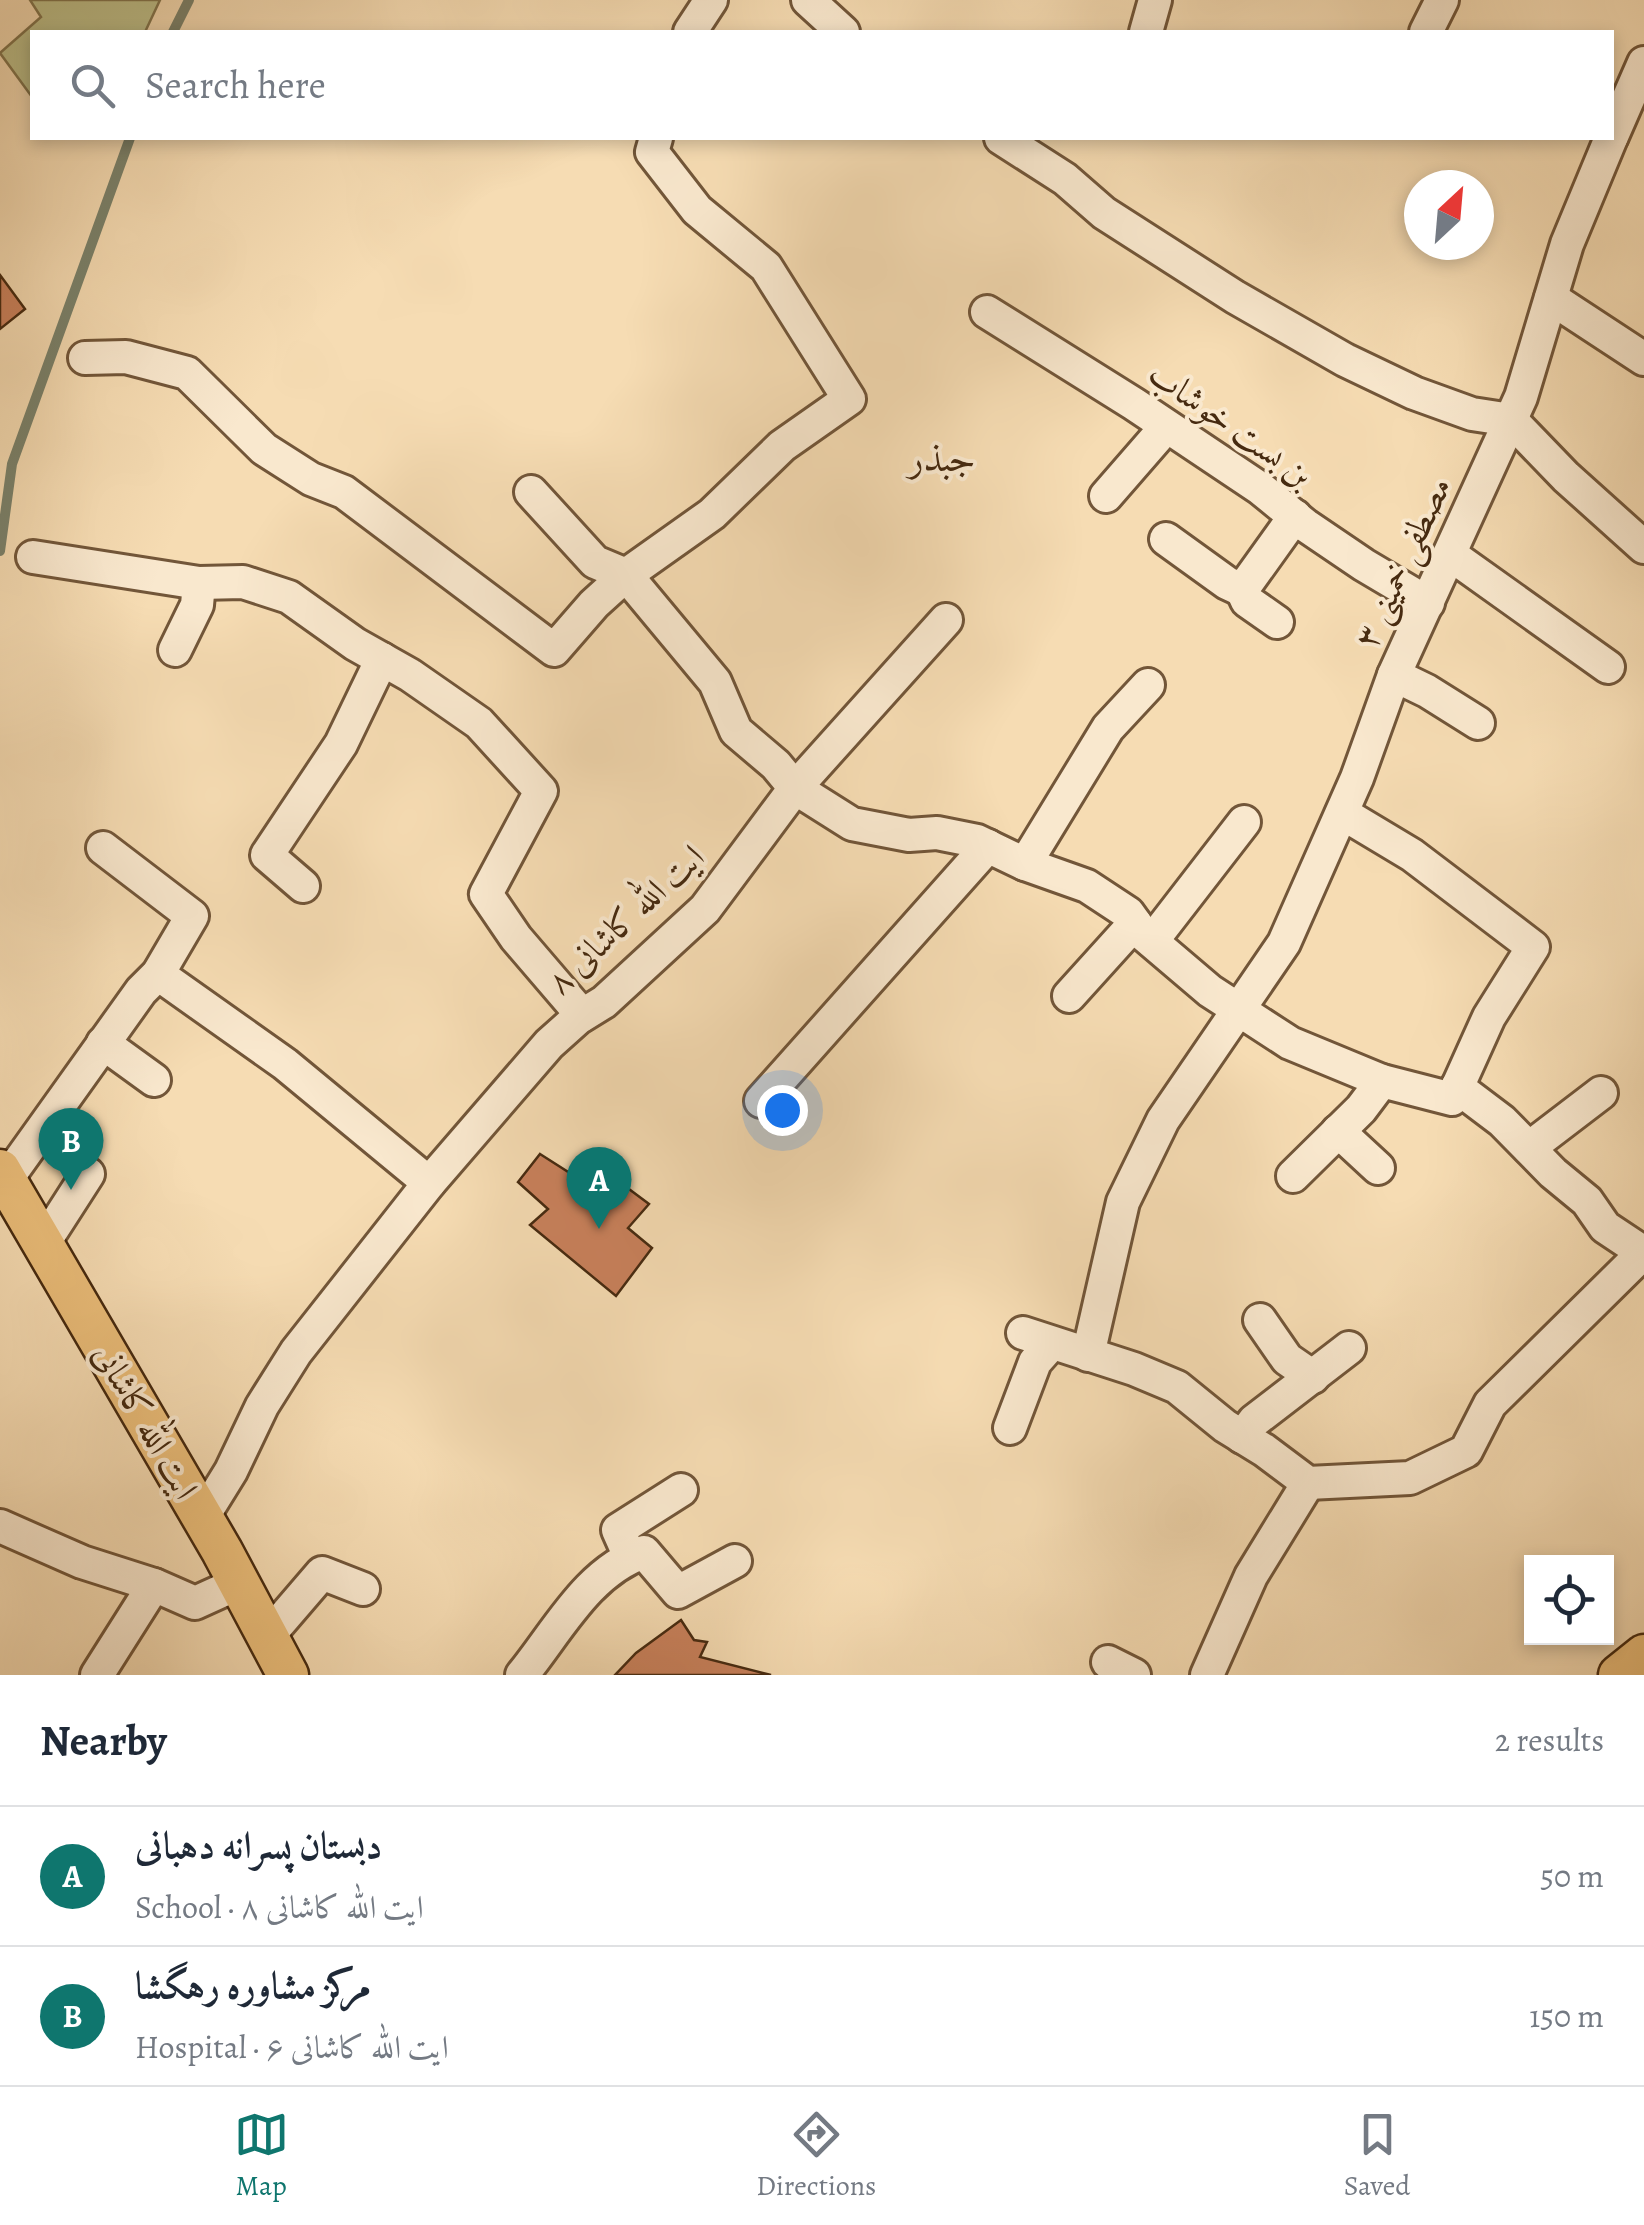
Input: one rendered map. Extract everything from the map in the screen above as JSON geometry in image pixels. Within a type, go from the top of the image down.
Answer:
[{"type":"main road","name":"ایت الله کاشانی","points":[[3,1175],[239,1583],[281,1664]]},
{"type":"main road","points":[[1619,1675],[1644,1656]]},
{"type":"street","points":[[691,30],[711,0]]},
{"type":"street","points":[[808,0],[841,30]]},
{"type":"street","points":[[1147,30],[1155,0]]},
{"type":"street","points":[[1427,30],[1442,0]]},
{"type":"street","name":"مصطفی خمینی ۳","points":[[1614,130],[1644,63]]},
{"type":"street","points":[[85,358],[126,357],[187,373],[264,449],[311,479],[344,492],[554,650],[594,604],[626,576],[712,514],[782,446],[849,400],[766,268],[697,210],[652,152],[655,140]]},
{"type":"street","points":[[1004,140],[1064,179],[1104,213],[1345,360],[1414,393],[1472,414],[1510,420],[1644,547]]},
{"type":"street","name":"مصطفی خمینی ۳","points":[[1088,1355],[1123,1202],[1164,1120],[1284,943],[1342,813],[1394,675],[1520,398],[1567,244],[1610,140]]},
{"type":"street","points":[[1551,298],[1644,359]]},
{"type":"street","name":"بن بست خوشاب","points":[[988,312],[1261,489],[1364,566],[1428,603]]},
{"type":"street","points":[[1106,496],[1166,427]]},
{"type":"street","points":[[531,492],[595,562],[626,576],[715,682],[736,731],[776,765],[795,788],[852,824],[909,835],[937,832],[988,846],[1088,886],[1128,914],[1210,991],[1290,1043],[1382,1081],[1452,1098],[1489,1017],[1533,947],[1412,855],[1342,813]]},
{"type":"street","points":[[1242,590],[1295,516]]},
{"type":"street","points":[[1166,539],[1242,590],[1247,602],[1277,622]]},
{"type":"street","points":[[1451,554],[1608,668]]},
{"type":"street","points":[[32,557],[199,583],[243,582],[290,597],[354,644],[410,674],[479,723],[541,791],[486,894],[516,938],[582,1015]]},
{"type":"street","points":[[175,650],[196,605],[199,583]]},
{"type":"street","name":"ایت الله کاشانی ۸","points":[[202,1518],[296,1352],[429,1183],[549,1044],[582,1015],[604,1002],[705,909],[795,788],[946,620]]},
{"type":"street","points":[[304,886],[267,855],[341,744],[382,659]]},
{"type":"street","points":[[1394,675],[1427,690],[1478,723]]},
{"type":"street","points":[[1025,864],[1108,728],[1148,685]]},
{"type":"street","points":[[1069,996],[1144,932],[1244,822]]},
{"type":"street","points":[[760,1101],[988,846]]},
{"type":"street","points":[[3,1175],[141,991],[158,974],[192,916],[103,848]]},
{"type":"street","points":[[158,974],[285,1064],[429,1183]]},
{"type":"street","points":[[103,1043],[154,1080]]},
{"type":"street","points":[[1293,1176],[1382,1081]]},
{"type":"street","points":[[1010,1428],[1035,1362],[1037,1339],[1177,1387],[1308,1483],[1410,1478],[1466,1452],[1490,1404],[1644,1253],[1606,1227],[1587,1201],[1502,1121],[1457,1088]]},
{"type":"street","points":[[1528,1148],[1601,1093]]},
{"type":"street","points":[[1338,1131],[1378,1168]]},
{"type":"street","points":[[43,1244],[88,1174]]},
{"type":"street","points":[[1260,1320],[1286,1360],[1313,1377]]},
{"type":"street","points":[[1242,1437],[1254,1421],[1349,1348]]},
{"type":"street","points":[[1207,1675],[1251,1576],[1308,1483]]},
{"type":"street","points":[[630,1557],[618,1530],[681,1490]]},
{"type":"street","points":[[0,1526],[194,1604],[239,1583]]},
{"type":"street","points":[[522,1675],[589,1587],[630,1557],[644,1552],[678,1592],[735,1562]]},
{"type":"street","points":[[281,1664],[322,1573],[363,1589]]},
{"type":"street","points":[[97,1675],[154,1585]]},
{"type":"green space","points":[[30,0],[160,0],[146,30],[30,30],[30,94],[0,53],[41,17]]},
{"type":"building","points":[[0,275],[25,309],[0,329]]},
{"type":"building","points":[[540,1154],[573,1175],[586,1157],[649,1204],[628,1228],[652,1248],[616,1296],[530,1225],[548,1209],[518,1182]]},
{"type":"building","points":[[681,1620],[694,1640],[707,1642],[700,1657],[771,1675],[615,1675],[636,1653]]},
{"type":"waterway","points":[[174,30],[189,0]]},
{"type":"waterway","points":[[0,551],[12,464],[129,140]]},
{"type":"place","name":"مرکز مشاوره رهگشا","points":[[71,1190]]},
{"type":"place","name":"دبستان پسرانه دهبانی","points":[[599,1229]]},
{"type":"district","name":"جبذر","points":[[942,458]]}]
